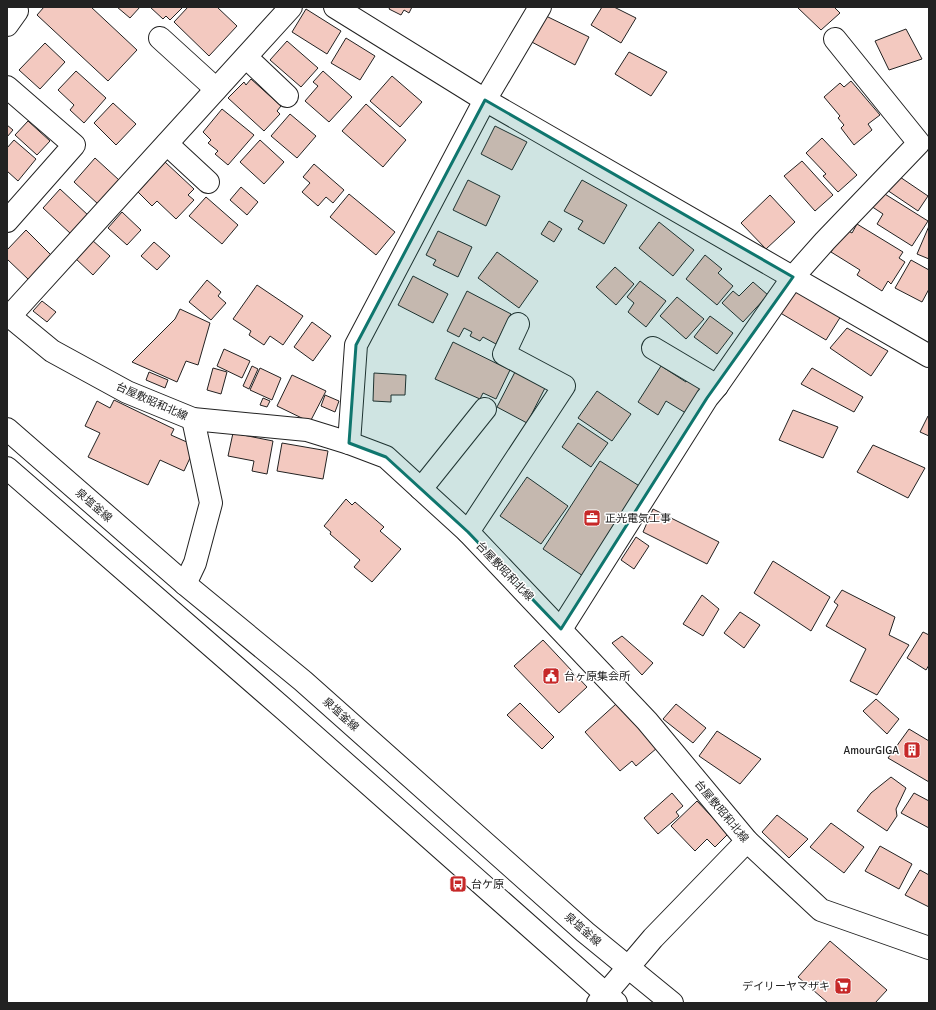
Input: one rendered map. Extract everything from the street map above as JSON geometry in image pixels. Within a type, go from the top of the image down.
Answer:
[{"type":"street","points":[[7,25],[17,11],[11,7]]},
{"type":"street","points":[[8,316],[291,7]]},
{"type":"street","points":[[335,7],[485,100],[929,356]]},
{"type":"street","points":[[349,443],[356,345],[485,100],[540,7]]},
{"type":"street","points":[[160,38],[216,89]]},
{"type":"street","points":[[561,630],[707,398],[793,277],[825,241],[919,143],[835,39]]},
{"type":"street","points":[[246,57],[288,96]]},
{"type":"street","points":[[7,87],[74,146],[7,221]]},
{"type":"street","points":[[167,144],[208,182]]},
{"type":"street","name":"台屋敷昭和北線","points":[[8,316],[52,351],[127,392],[193,419],[307,430],[349,443],[386,457],[468,532],[647,721],[746,841],[821,910],[929,948]]},
{"type":"street","points":[[468,532],[564,386],[504,354],[518,324]]},
{"type":"street","points":[[653,348],[717,386]]},
{"type":"street","points":[[421,489],[485,408]]},
{"type":"street","points":[[185,584],[195,563],[211,503],[193,419]]},
{"type":"street","name":"泉塩釜線","points":[[7,429],[185,584],[303,681],[585,932],[672,1003]]},
{"type":"street","points":[[7,468],[274,700],[607,1000],[628,967],[653,938],[746,841]]},
{"type":"highlighted area","points":[[485,100],[793,277],[707,398],[561,629],[468,532],[386,457],[349,443],[356,345]]},
{"type":"building","points":[[44,7],[91,7],[137,50],[108,81],[37,15]]},
{"type":"building","points":[[117,7],[140,7],[130,18]]},
{"type":"building","points":[[150,7],[183,7],[170,20],[166,16],[163,19]]},
{"type":"building","points":[[188,7],[217,7],[237,26],[209,56],[174,22]]},
{"type":"building","points":[[390,7],[412,7],[409,13],[404,10],[401,15],[389,9]]},
{"type":"building","points":[[602,7],[614,7],[636,18],[621,43],[591,25]]},
{"type":"building","points":[[797,7],[834,7],[840,13],[821,30]]},
{"type":"building","points":[[306,9],[341,31],[327,54],[292,32]]},
{"type":"building","points":[[544,15],[589,37],[575,65],[528,40]]},
{"type":"building","points":[[906,29],[922,59],[889,70],[875,41]]},
{"type":"building","points":[[346,38],[375,56],[360,80],[331,63]]},
{"type":"building","points":[[287,41],[318,68],[301,87],[270,60]]},
{"type":"building","points":[[45,43],[65,62],[40,89],[19,70]]},
{"type":"building","points":[[629,52],[667,72],[651,96],[615,74]]},
{"type":"building","points":[[76,71],[106,98],[84,123],[70,110],[74,105],[58,90]]},
{"type":"building","points":[[323,71],[352,97],[329,122],[305,101],[318,86],[313,82]]},
{"type":"building","points":[[392,76],[422,102],[400,127],[370,101]]},
{"type":"building","points":[[251,79],[281,106],[277,111],[280,114],[264,131],[228,98],[244,82],[246,85]]},
{"type":"building","points":[[851,81],[880,115],[868,124],[872,130],[854,145],[841,128],[844,125],[838,118],[840,116],[824,97],[840,83],[844,87]]},
{"type":"building","points":[[113,103],[136,124],[116,145],[94,123]]},
{"type":"building","points":[[366,104],[406,140],[383,167],[342,131]]},
{"type":"building","points":[[222,109],[254,135],[228,165],[215,154],[218,151],[208,143],[211,140],[203,132]]},
{"type":"building","points":[[290,114],[316,136],[297,158],[271,136]]},
{"type":"building","points":[[28,121],[50,141],[37,155],[15,135]]},
{"type":"building","points":[[7,125],[13,130],[7,137]]},
{"type":"building","points":[[495,126],[527,142],[512,170],[481,154]]},
{"type":"building","points":[[822,138],[857,175],[838,192],[823,176],[826,174],[806,153]]},
{"type":"building","points":[[14,140],[36,159],[18,181],[7,171],[7,148]]},
{"type":"building","points":[[260,140],[284,162],[264,184],[240,162]]},
{"type":"building","points":[[95,158],[119,180],[98,204],[74,182]]},
{"type":"building","points":[[802,161],[833,195],[815,211],[784,176]]},
{"type":"building","points":[[165,162],[194,189],[188,195],[194,200],[176,219],[157,201],[152,206],[138,192]]},
{"type":"building","points":[[314,164],[344,190],[333,203],[326,197],[318,206],[302,192],[310,183],[303,177]]},
{"type":"building","points":[[897,175],[928,196],[918,211],[887,190]]},
{"type":"building","points":[[468,180],[500,196],[486,226],[453,210]]},
{"type":"building","points":[[582,180],[627,205],[604,244],[578,229],[583,221],[564,211]]},
{"type":"building","points":[[241,187],[258,202],[247,215],[230,200]]},
{"type":"building","points":[[60,189],[89,216],[71,234],[43,208]]},
{"type":"building","points":[[880,191],[928,221],[912,246],[877,224],[883,214],[871,206]]},
{"type":"building","points":[[349,194],[395,232],[376,255],[330,217]]},
{"type":"building","points":[[770,195],[795,222],[766,249],[741,223]]},
{"type":"building","points":[[206,197],[238,225],[222,244],[189,216]]},
{"type":"building","points":[[122,212],[141,230],[127,245],[108,228]]},
{"type":"building","points":[[549,221],[562,229],[554,242],[541,234]]},
{"type":"building","points":[[659,222],[694,250],[673,276],[639,248]]},
{"type":"building","points":[[857,224],[903,252],[899,258],[905,262],[891,284],[888,281],[882,291],[857,275],[860,270],[831,252],[845,229],[852,233]]},
{"type":"building","points":[[929,226],[929,259],[917,254]]},
{"type":"building","points":[[26,230],[52,256],[29,280],[7,259],[7,250]]},
{"type":"building","points":[[438,231],[472,247],[458,277],[433,265],[436,260],[426,255]]},
{"type":"building","points":[[92,240],[110,256],[93,275],[75,258]]},
{"type":"building","points":[[154,242],[170,256],[157,270],[141,256]]},
{"type":"building","points":[[497,252],[538,281],[519,308],[478,278]]},
{"type":"building","points":[[705,255],[722,269],[718,273],[733,286],[717,305],[686,279]]},
{"type":"building","points":[[911,260],[929,270],[929,289],[922,302],[895,288]]},
{"type":"building","points":[[615,267],[634,284],[616,305],[596,287]]},
{"type":"building","points":[[413,276],[448,294],[433,323],[398,305]]},
{"type":"building","points":[[207,280],[221,292],[218,296],[226,303],[211,320],[189,302]]},
{"type":"building","points":[[640,281],[666,301],[646,327],[628,312],[634,303],[627,297]]},
{"type":"building","points":[[753,282],[768,295],[743,322],[722,303],[733,291],[739,296]]},
{"type":"building","points":[[257,285],[303,316],[283,345],[270,336],[264,345],[249,335],[251,331],[233,319]]},
{"type":"building","points":[[789,285],[841,316],[826,340],[772,308]]},
{"type":"building","points":[[467,291],[511,314],[496,344],[483,337],[480,341],[470,336],[472,332],[464,328],[459,337],[447,331]]},
{"type":"building","points":[[677,297],[704,319],[686,339],[660,316]]},
{"type":"building","points":[[42,301],[56,312],[47,322],[33,311]]},
{"type":"building","points":[[180,309],[210,323],[198,365],[186,361],[177,382],[132,362],[175,319]]},
{"type":"building","points":[[710,316],[733,333],[717,354],[694,337]]},
{"type":"building","points":[[312,322],[331,336],[313,361],[294,347]]},
{"type":"building","points":[[847,328],[888,351],[871,376],[830,348]]},
{"type":"building","points":[[453,342],[510,370],[496,399],[483,393],[480,399],[435,379]]},
{"type":"building","points":[[224,349],[250,361],[242,378],[217,366]]},
{"type":"building","points":[[252,366],[258,369],[249,389],[243,386]]},
{"type":"building","points":[[661,366],[686,382],[688,379],[705,390],[689,415],[666,401],[658,415],[638,402]]},
{"type":"building","points":[[213,368],[227,372],[221,394],[207,390]]},
{"type":"building","points":[[260,368],[281,378],[272,400],[250,390]]},
{"type":"building","points":[[812,368],[863,397],[854,412],[801,384]]},
{"type":"building","points":[[149,372],[168,380],[165,388],[146,380]]},
{"type":"building","points":[[515,372],[545,388],[527,423],[497,407]]},
{"type":"building","points":[[374,373],[406,375],[405,395],[391,395],[391,402],[373,401]]},
{"type":"building","points":[[292,375],[326,391],[310,422],[277,406]]},
{"type":"building","points":[[597,391],[631,414],[612,441],[578,418]]},
{"type":"building","points":[[325,395],[339,401],[335,412],[321,406]]},
{"type":"building","points":[[263,398],[270,401],[267,407],[260,405]]},
{"type":"building","points":[[114,400],[174,429],[171,435],[189,443],[190,458],[184,471],[160,460],[148,485],[88,457],[100,433],[85,426],[97,401],[110,408]]},
{"type":"building","points":[[793,410],[838,427],[823,458],[779,440]]},
{"type":"building","points":[[928,416],[929,417],[929,436],[920,432]]},
{"type":"building","points":[[578,423],[608,443],[591,467],[562,447]]},
{"type":"building","points":[[233,433],[273,441],[267,474],[252,471],[254,461],[228,456]]},
{"type":"building","points":[[282,443],[328,451],[323,479],[277,471]]},
{"type":"building","points":[[873,445],[925,468],[908,498],[857,472]]},
{"type":"building","name":"正光電気工事","points":[[600,461],[641,487],[583,576],[543,549]]},
{"type":"building","points":[[527,477],[568,506],[541,544],[500,516]]},
{"type":"building","points":[[346,499],[352,505],[355,502],[384,527],[380,531],[401,549],[372,582],[354,567],[360,560],[330,534],[331,532],[324,526]]},
{"type":"building","points":[[653,509],[719,542],[707,564],[643,532]]},
{"type":"building","points":[[636,537],[649,546],[634,569],[621,560]]},
{"type":"building","points":[[773,561],[830,597],[811,631],[754,593]]},
{"type":"building","points":[[842,590],[895,617],[889,635],[909,645],[877,695],[850,681],[866,649],[826,626],[838,605],[834,602]]},
{"type":"building","points":[[702,595],[719,609],[703,636],[683,624]]},
{"type":"building","points":[[740,612],[760,625],[744,648],[724,633]]},
{"type":"building","points":[[923,632],[929,635],[929,665],[926,670],[907,658]]},
{"type":"building","points":[[622,636],[653,663],[642,675],[612,643]]},
{"type":"building","name":"台ヶ原集会所","points":[[543,640],[587,687],[559,713],[514,666]]},
{"type":"building","points":[[876,699],[899,719],[887,734],[863,711]]},
{"type":"building","points":[[520,703],[554,737],[542,749],[507,715]]},
{"type":"building","points":[[616,704],[657,748],[636,766],[632,761],[620,771],[585,732]]},
{"type":"building","points":[[676,704],[706,728],[693,743],[663,719]]},
{"type":"building","name":"AmourGIGA","points":[[909,729],[929,741],[929,782],[888,758]]},
{"type":"building","points":[[717,731],[761,759],[740,784],[699,756]]},
{"type":"building","points":[[891,777],[906,788],[896,809],[897,816],[887,831],[857,811],[871,793]]},
{"type":"building","points":[[672,793],[683,806],[676,812],[679,816],[658,834],[644,818]]},
{"type":"building","points":[[914,793],[929,801],[929,828],[901,813]]},
{"type":"building","points":[[697,801],[728,834],[715,847],[707,839],[695,851],[671,826]]},
{"type":"building","points":[[777,815],[808,839],[789,858],[762,832]]},
{"type":"building","points":[[831,823],[864,847],[844,873],[810,847]]},
{"type":"building","points":[[880,846],[912,864],[899,889],[865,871]]},
{"type":"building","points":[[920,870],[929,875],[929,907],[905,895]]},
{"type":"building","points":[[830,941],[887,990],[875,1003],[828,1003],[798,977]]},
{"type":"place","name":"正光電気工事","points":[[592,518]]},
{"type":"place","name":"台ヶ原集会所","points":[[551,676]]},
{"type":"place","name":"AmourGIGA","points":[[912,750]]},
{"type":"place","name":"台ケ原","points":[[458,884]]},
{"type":"place","name":"デイリーヤマザキ","points":[[843,986]]}]
